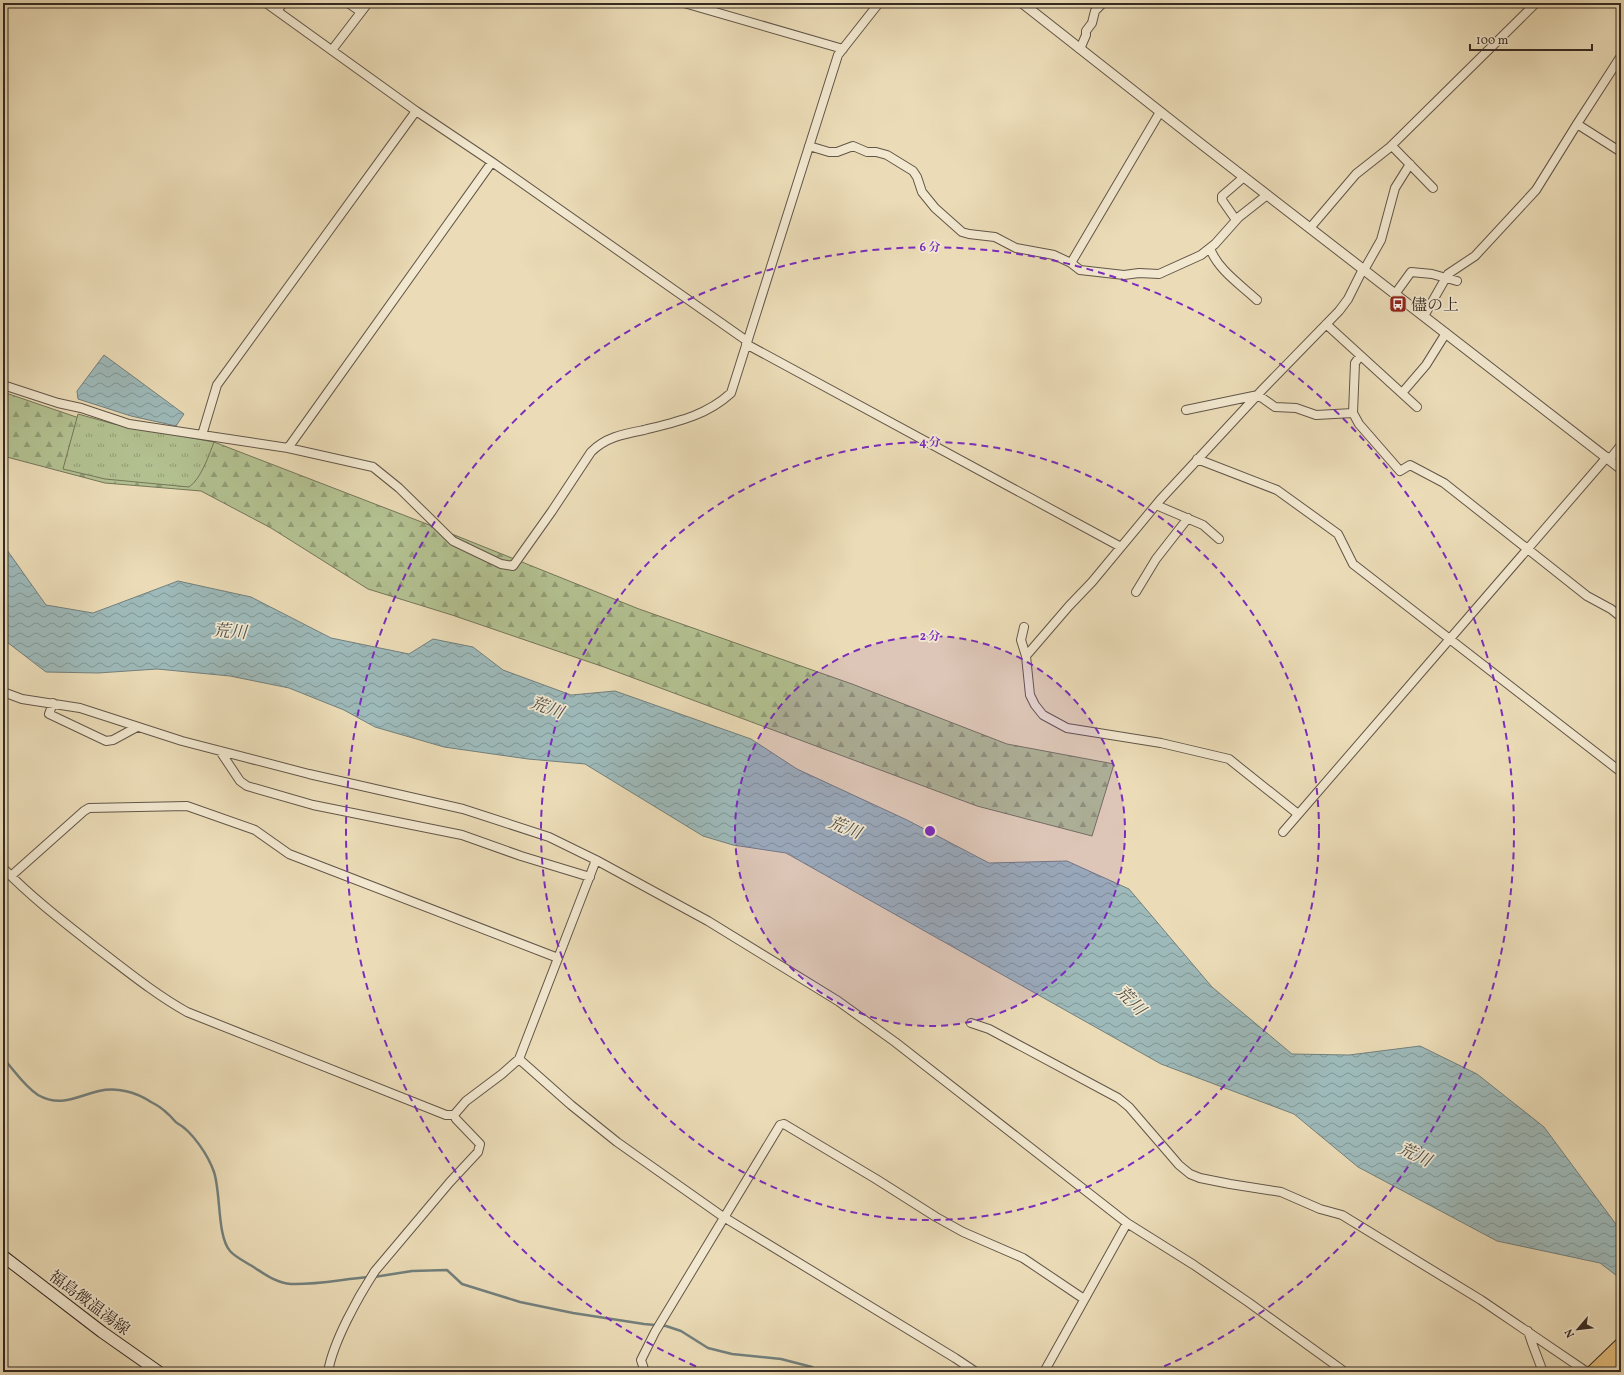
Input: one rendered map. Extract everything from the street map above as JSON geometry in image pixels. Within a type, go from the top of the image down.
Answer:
[{"type":"main road","name":"福島微温湯線","points":[[3,1256],[102,1332],[159,1372]]},
{"type":"main road","points":[[1595,1371],[1621,1344]]},
{"type":"main road","points":[[1595,1371],[1621,1357]]},
{"type":"street","points":[[266,3],[416,111],[492,162],[747,343],[1121,547]]},
{"type":"street","points":[[277,11],[283,3]]},
{"type":"street","points":[[348,3],[361,12]]},
{"type":"street","points":[[332,50],[368,3]]},
{"type":"street","points":[[684,3],[844,48]]},
{"type":"street","points":[[3,385],[129,424],[288,448],[373,467],[399,488],[453,541],[501,564],[513,566],[591,452],[598,445],[613,437],[683,420],[715,406],[730,393],[838,55],[879,3]]},
{"type":"street","points":[[1022,3],[1160,112],[1621,468]]},
{"type":"street","points":[[1080,48],[1086,35],[1086,31],[1092,23],[1095,11],[1103,3]]},
{"type":"street","points":[[1310,228],[1356,174],[1392,146],[1536,3]]},
{"type":"street","points":[[1424,316],[1445,278],[1475,256],[1536,190],[1621,56]]},
{"type":"street","points":[[202,435],[217,385],[416,111]]},
{"type":"street","points":[[1071,263],[1160,112]]},
{"type":"street","points":[[1577,124],[1621,152]]},
{"type":"street","points":[[810,146],[829,152],[837,152],[854,146],[867,152],[876,152],[887,155],[913,171],[917,176],[922,192],[935,208],[962,232],[995,237],[1016,248],[1054,255],[1071,263],[1080,270],[1124,275],[1139,273],[1159,274],[1201,255],[1210,248],[1236,220],[1268,195]]},
{"type":"street","points":[[1392,146],[1433,188]]},
{"type":"street","points":[[288,448],[492,162]]},
{"type":"street","points":[[1026,656],[1068,606],[1092,582],[1156,504],[1348,299],[1363,269],[1381,240],[1395,188],[1410,164]]},
{"type":"street","points":[[1236,220],[1222,200],[1222,196],[1244,177]]},
{"type":"street","points":[[1210,248],[1213,256],[1221,267],[1257,300]]},
{"type":"street","points":[[1395,294],[1411,272],[1432,274],[1457,281]]},
{"type":"street","points":[[1326,324],[1417,406]]},
{"type":"street","points":[[1402,394],[1426,365],[1446,333]]},
{"type":"street","points":[[1360,356],[1356,363],[1353,413],[1359,424],[1400,471],[1410,465],[1444,483],[1587,596],[1611,609],[1621,617]]},
{"type":"street","points":[[1186,410],[1258,395],[1274,407],[1296,408],[1316,415],[1353,413]]},
{"type":"street","points":[[1282,832],[1528,548],[1621,445]]},
{"type":"street","points":[[1197,459],[1277,490],[1293,500],[1338,534],[1353,564],[1621,772]]},
{"type":"street","points":[[1156,504],[1203,525],[1219,539]]},
{"type":"street","points":[[1136,592],[1156,559],[1188,518]]},
{"type":"street","points":[[1024,627],[1021,640],[1026,656],[1030,694],[1035,705],[1043,715],[1067,728],[1162,743],[1229,759],[1298,814]]},
{"type":"street","points":[[3,692],[22,699],[80,708],[137,727],[220,751],[339,782],[463,809],[549,837],[596,860],[708,921],[838,1001],[901,1046],[1127,1223],[1194,1265],[1346,1372]]},
{"type":"street","points":[[53,703],[49,714],[106,741],[113,740],[137,727]]},
{"type":"street","points":[[220,751],[240,782],[247,786],[314,805],[462,835],[521,856],[590,876]]},
{"type":"street","points":[[11,876],[84,810],[89,808],[187,806],[255,830],[289,854],[558,958]]},
{"type":"street","points":[[3,868],[42,905],[122,968],[168,1001],[187,1012],[439,1113],[454,1115],[466,1101],[502,1074],[519,1058],[596,860]]},
{"type":"street","points":[[971,1023],[989,1029],[1118,1098],[1129,1107],[1179,1165],[1190,1174],[1200,1178],[1230,1184],[1281,1192],[1320,1209],[1342,1215],[1595,1371]]},
{"type":"street","points":[[519,1058],[571,1105],[617,1142],[724,1217],[935,1345],[976,1372]]},
{"type":"street","points":[[328,1372],[330,1362],[343,1330],[366,1285],[375,1271],[450,1182],[478,1152],[480,1144],[477,1139],[456,1119],[454,1115]]},
{"type":"street","points":[[645,1372],[641,1360],[642,1356],[680,1289],[780,1125],[784,1124],[936,1217],[963,1232],[1023,1258],[1084,1299]]},
{"type":"street","points":[[1044,1372],[1127,1223]]},
{"type":"street","points":[[1528,1331],[1544,1372]]},
{"type":"green space","points":[[3,392],[85,420],[189,434],[198,440],[214,442],[432,526],[639,609],[852,684],[1007,744],[1114,764],[1092,836],[977,806],[604,667],[452,615],[368,589],[271,528],[201,491],[105,483],[3,456]]},
{"type":"green space","points":[[78,414],[114,424],[214,442],[201,473],[189,487],[105,479],[63,469]]},
{"type":"water","points":[[104,355],[184,414],[176,426],[131,416],[78,399],[77,391]]},
{"type":"water","name":"荒川","points":[[3,547],[7,550],[46,605],[93,613],[178,581],[251,597],[331,638],[409,654],[433,639],[473,647],[503,670],[571,695],[615,691],[751,739],[797,769],[907,820],[989,863],[1067,861],[1129,889],[1212,987],[1292,1054],[1349,1055],[1420,1046],[1477,1074],[1544,1127],[1618,1227],[1621,1228],[1621,1279],[1600,1263],[1497,1241],[1358,1167],[1294,1114],[1161,1064],[786,853],[733,845],[703,836],[585,764],[528,759],[444,747],[375,727],[344,710],[289,688],[230,676],[157,669],[98,673],[46,672],[3,639]]},
{"type":"waterway","points":[[3,1058],[28,1087],[46,1099],[62,1101],[99,1091],[119,1090],[133,1093],[164,1110],[194,1138],[204,1151],[211,1165],[218,1191],[223,1235],[230,1251],[268,1276],[281,1282],[291,1284],[320,1283],[369,1277]]},
{"type":"waterway","points":[[374,1277],[412,1271],[447,1270],[462,1284],[520,1302],[573,1313],[666,1326],[681,1331],[708,1348],[732,1354],[781,1359],[812,1367],[819,1372]]},
{"type":"place","name":"儘の上","points":[[1398,304]]}]
